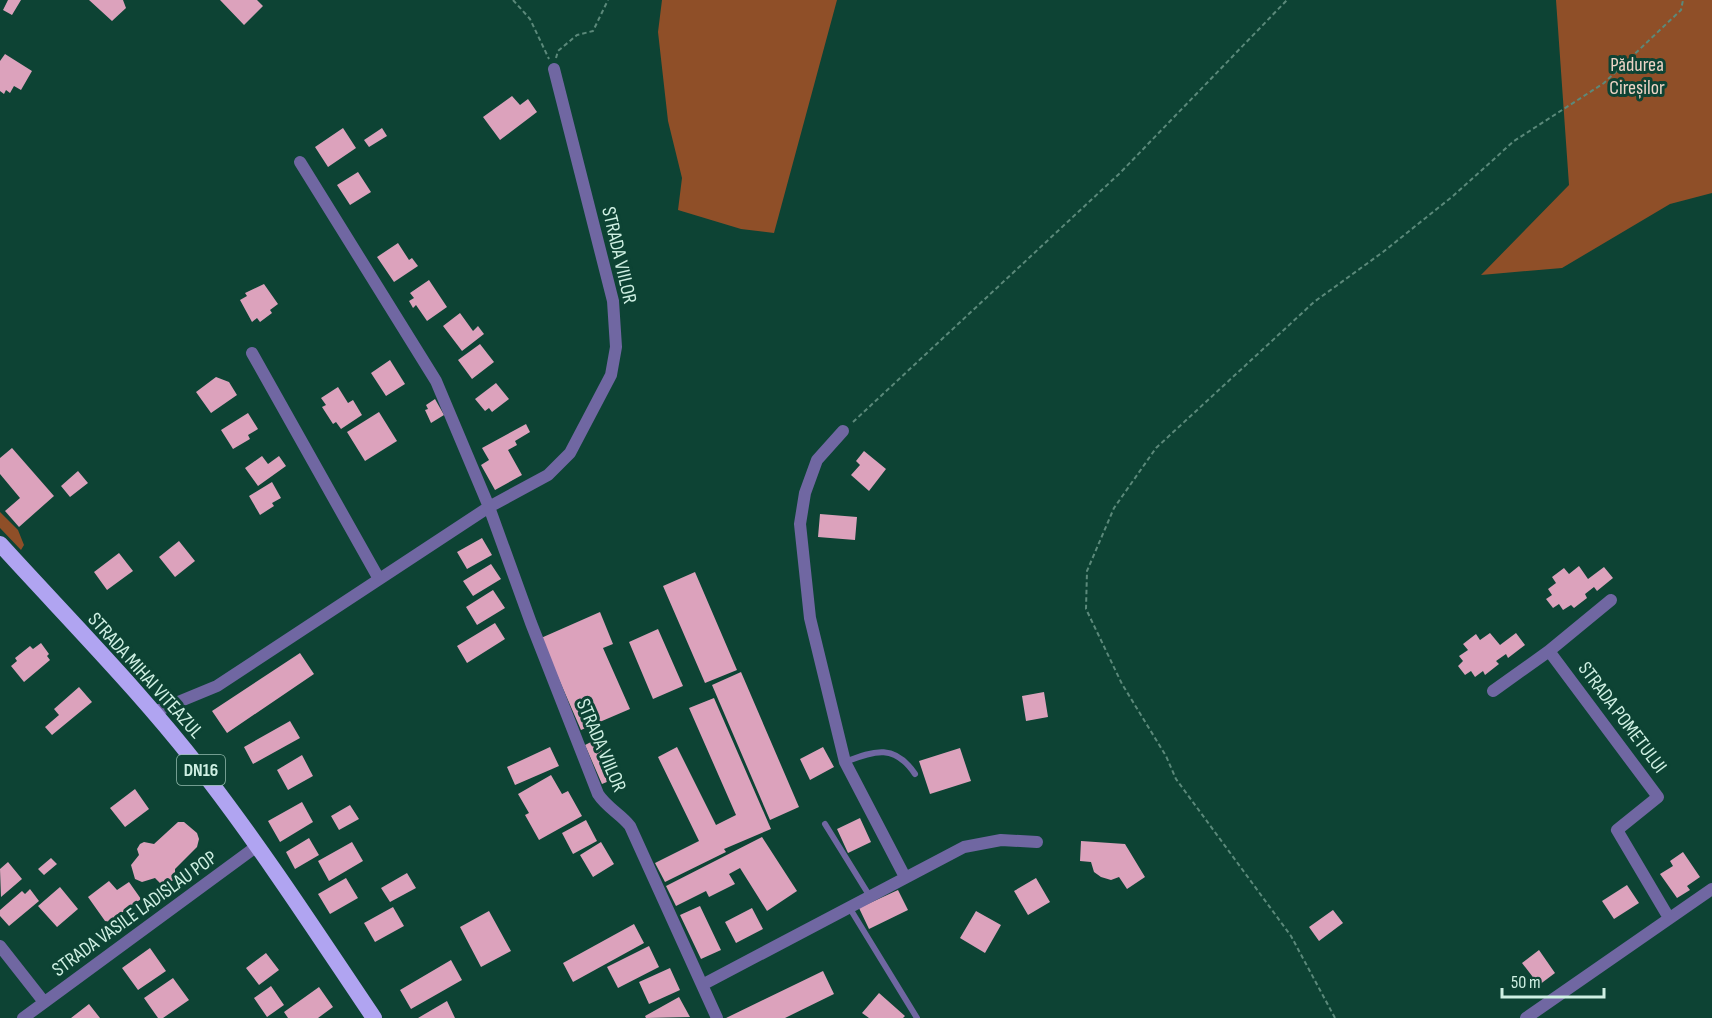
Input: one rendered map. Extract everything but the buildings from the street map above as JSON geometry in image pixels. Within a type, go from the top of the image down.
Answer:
[{"type":"highway","name":"STRADA MIHAI VITEAZUL","points":[[0,544],[154,712],[208,778],[374,1018]]},
{"type":"street","name":"STRADA VIILOR","points":[[154,712],[217,686],[489,507],[548,476],[570,453],[611,375],[616,347],[613,301],[554,69]]},
{"type":"street","name":"STRADA VIILOR","points":[[300,162],[436,381],[489,507],[598,794],[605,805],[625,819],[630,826],[717,1018]]},
{"type":"street","points":[[252,353],[379,579]]},
{"type":"street","points":[[843,431],[817,460],[805,493],[800,524],[810,618],[845,762],[905,877]]},
{"type":"street","points":[[1493,691],[1549,651],[1611,600]]},
{"type":"street","name":"STRADA POMETULUI","points":[[1549,651],[1658,796],[1617,830],[1669,918]]},
{"type":"street","points":[[702,984],[964,847],[985,842],[1037,842]]},
{"type":"street","name":"STRADA VASILE LADISLAU POP","points":[[32,1015],[44,1002],[257,846]]},
{"type":"street","points":[[1526,1018],[1712,889]]},
{"type":"street","points":[[0,946],[44,1002]]},
{"type":"lane","points":[[845,762],[876,751],[894,754],[907,762],[915,774]]},
{"type":"lane","points":[[825,824],[869,896]]},
{"type":"lane","points":[[849,906],[917,1018]]},
{"type":"path","points":[[513,0],[530,19],[554,69]]},
{"type":"path","points":[[554,69],[558,51],[577,35],[593,32],[608,0]]},
{"type":"path","points":[[843,431],[1120,173],[1287,0]]},
{"type":"path","points":[[1335,1018],[1291,936],[1176,779],[1166,756],[1122,684],[1086,609],[1087,572],[1114,508],[1156,448],[1314,302],[1392,245],[1453,196],[1514,141],[1604,82],[1681,10],[1683,0]]},
{"type":"green space","points":[[662,0],[837,0],[774,233],[741,229],[678,210],[682,178],[668,121],[658,32]]},
{"type":"green space","name":"Pădurea Cireșilor","points":[[1556,0],[1712,0],[1712,193],[1670,204],[1562,268],[1481,275],[1569,185]]},
{"type":"green space","points":[[0,512],[18,530],[24,545],[21,550],[0,528]]}]
